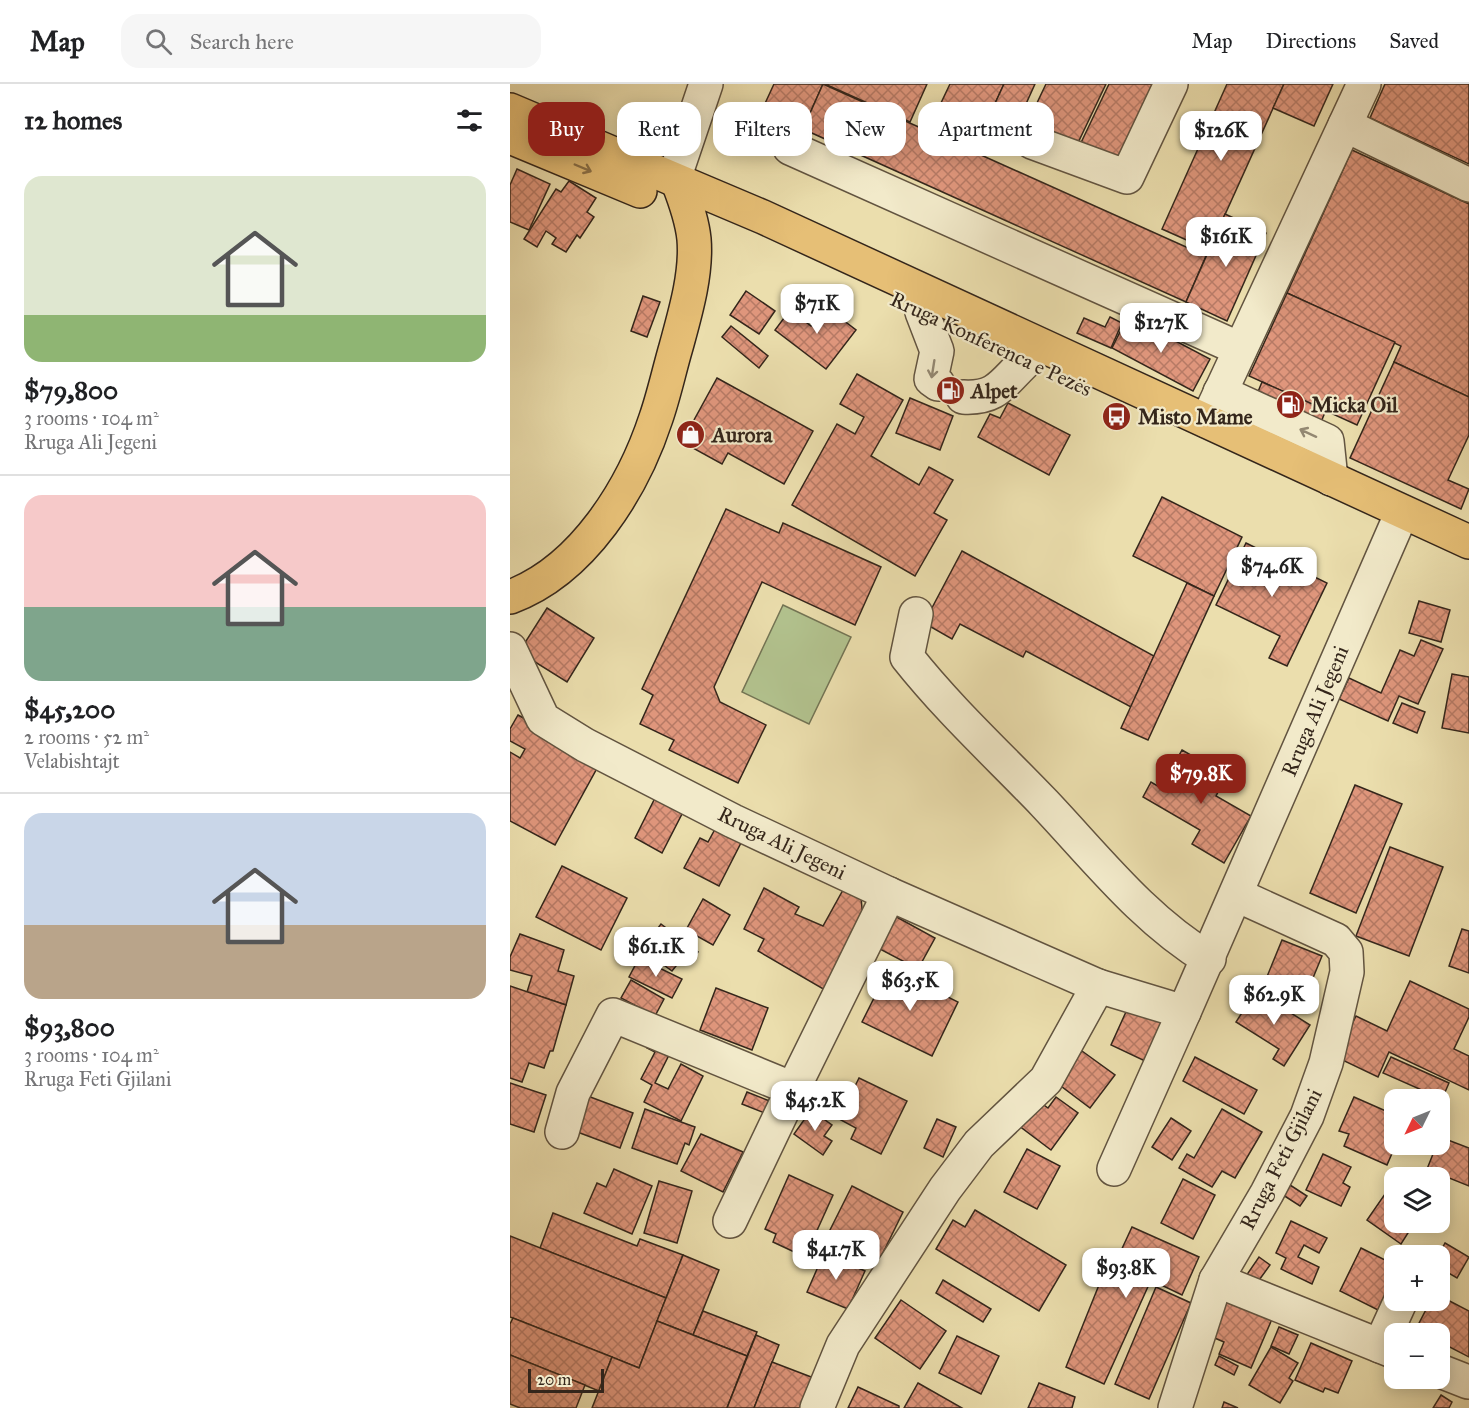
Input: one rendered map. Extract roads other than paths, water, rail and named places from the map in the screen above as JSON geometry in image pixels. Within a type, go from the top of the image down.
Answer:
[{"type":"main road","name":"Rruga Konferenca e Pezës","points":[[510,110],[683,195],[755,235],[1396,526],[1467,540]]},
{"type":"main road","name":"Rruga Konferenca e Pezës","points":[[510,137],[683,195],[763,217],[1467,540]]},
{"type":"main road","points":[[510,597],[544,580],[575,554],[603,520],[630,478],[656,419],[682,324],[693,270],[694,240],[683,195]]},
{"type":"street","points":[[683,195],[678,167],[706,84]]},
{"type":"street","points":[[1054,150],[1127,177],[1171,84]]},
{"type":"street","points":[[1207,421],[1364,84]]},
{"type":"street","points":[[1345,125],[1469,185]]},
{"type":"street","points":[[808,156],[1240,350]]},
{"type":"street","points":[[922,312],[937,351],[931,379],[950,390],[980,398],[992,394],[1027,360]]},
{"type":"street","points":[[1220,392],[1327,441],[1330,479]]},
{"type":"street","name":"Rruga Ali Jegeni","points":[[510,649],[543,719],[560,732],[733,821],[889,894],[1098,986],[1184,1012],[1396,526]]},
{"type":"street","points":[[916,614],[906,657],[940,699],[1007,764],[1164,929],[1209,959]]},
{"type":"street","points":[[730,1221],[889,894]]},
{"type":"street","name":"Rruga Feti Gjilani","points":[[1175,1408],[1216,1280],[1267,1193],[1306,1116],[1326,1063],[1347,972],[1346,952],[1336,940],[1237,895]]},
{"type":"street","points":[[817,1408],[843,1345],[945,1189],[979,1144],[1046,1080],[1098,986]]},
{"type":"street","points":[[1114,1169],[1184,1012]]},
{"type":"street","points":[[562,1132],[573,1093],[613,1015],[793,1089]]},
{"type":"street","points":[[1216,1280],[1384,1347]]},
{"type":"place","name":"Alpet","points":[[950,391]]},
{"type":"place","name":"Micka Oil","points":[[1290,405]]},
{"type":"place","name":"Misto Mame","points":[[1117,417]]},
{"type":"place","name":"Aurora","points":[[691,435]]}]
